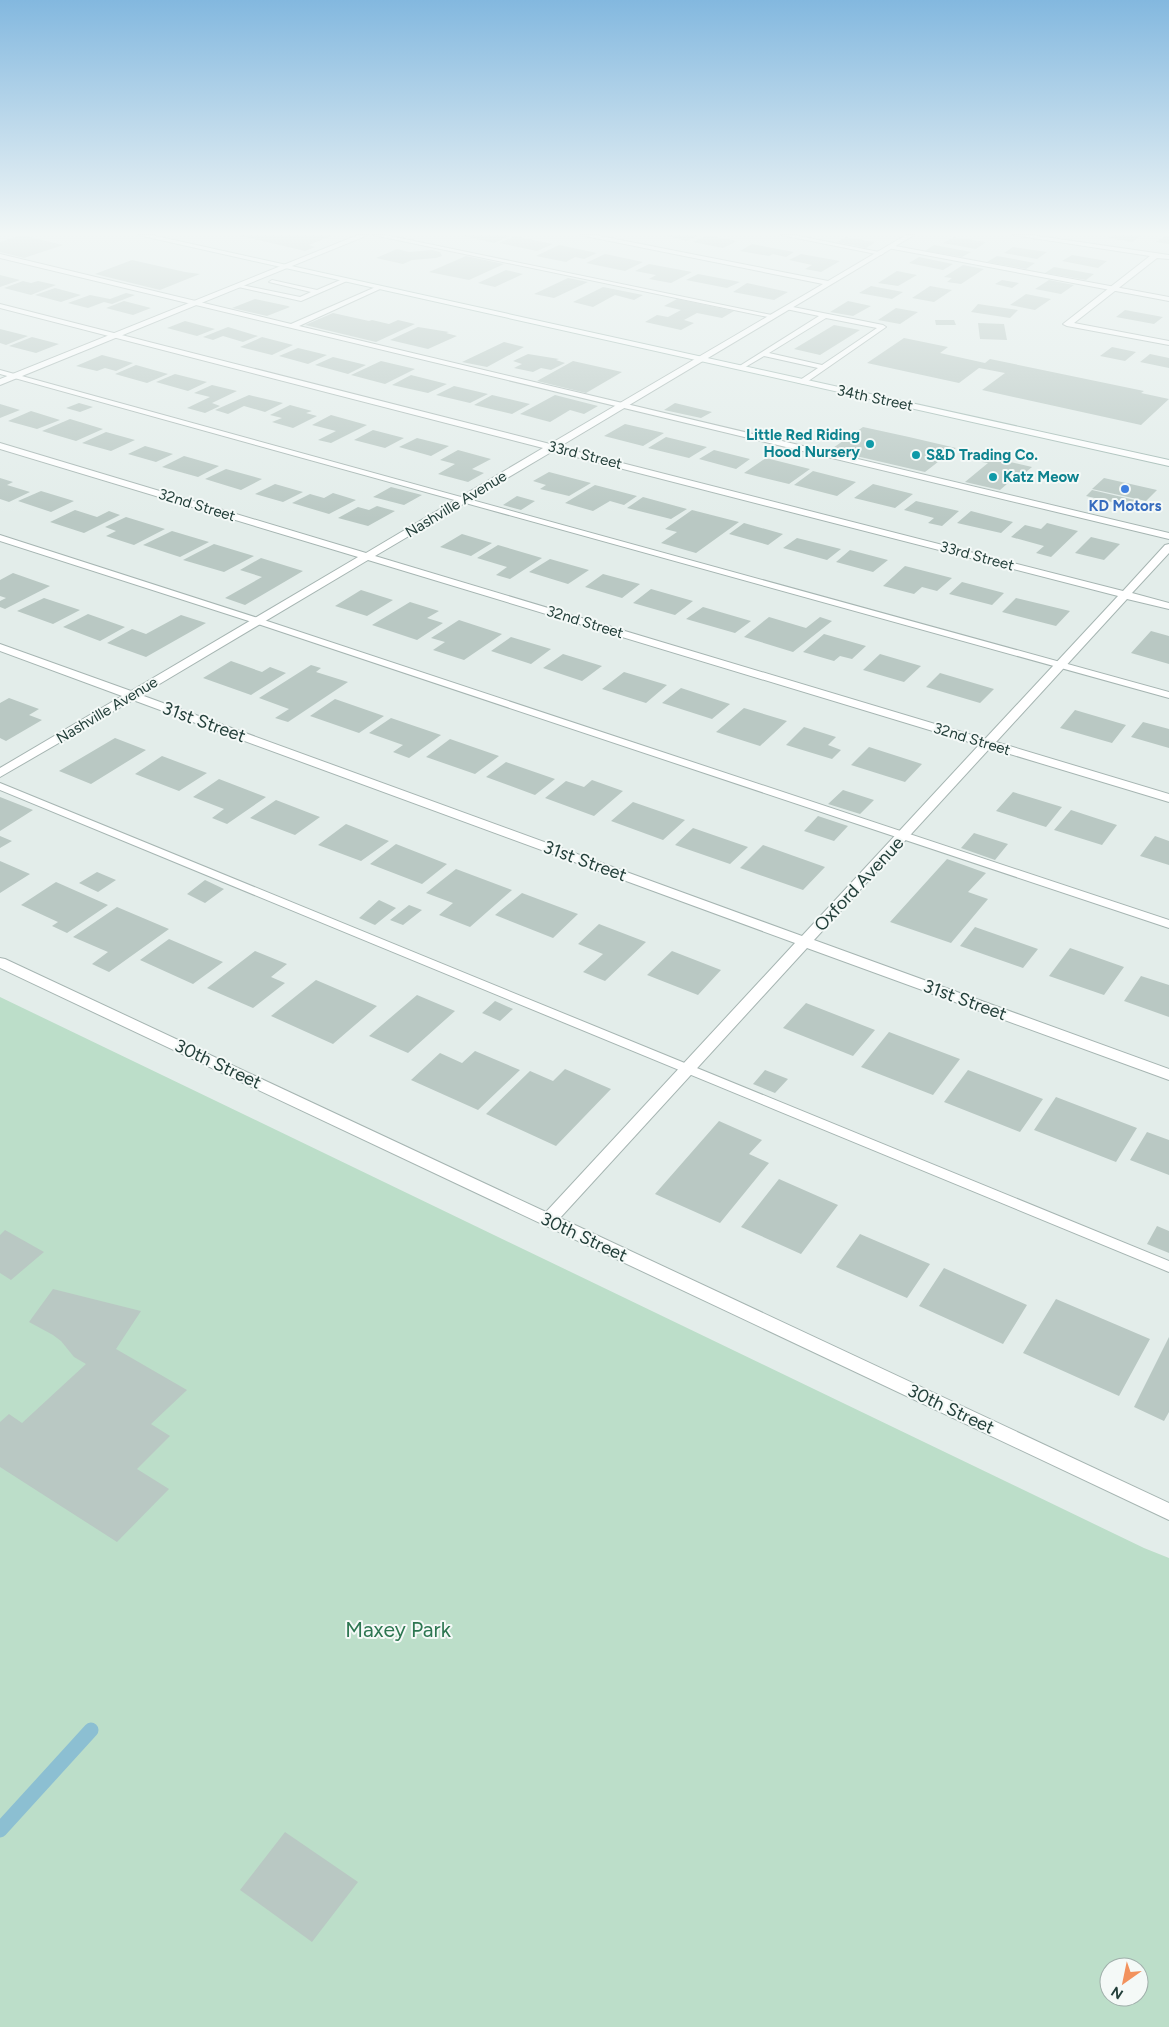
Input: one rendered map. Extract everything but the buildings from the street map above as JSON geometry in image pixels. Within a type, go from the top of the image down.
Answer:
[{"type":"street","name":"33rd Street","points":[[94,330],[1169,606]]},
{"type":"street","points":[[0,382],[129,330]]},
{"type":"street","name":"34th Street","points":[[565,330],[1169,463]]},
{"type":"street","name":"Nashville Avenue","points":[[0,773],[751,330]]},
{"type":"street","points":[[1097,330],[1169,343]]},
{"type":"street","name":"32nd Street","points":[[0,446],[1169,798]]},
{"type":"street","name":"Oxford Avenue","points":[[548,1220],[1169,547]]},
{"type":"street","name":"31st Street","points":[[0,647],[1169,1075]]},
{"type":"street","name":"30th Street","points":[[0,962],[1169,1512]]},
{"type":"lane","points":[[307,330],[1169,536]]},
{"type":"lane","points":[[740,368],[803,330]]},
{"type":"lane","points":[[802,382],[879,330]]},
{"type":"lane","points":[[764,354],[824,367]]},
{"type":"lane","points":[[0,372],[1169,696]]},
{"type":"lane","points":[[0,538],[258,621],[1169,924]]},
{"type":"lane","points":[[0,786],[1169,1267]]},
{"type":"green space","name":"Maxey Park","points":[[0,997],[1144,1548],[1169,1558],[1169,2027],[0,2027]]},
{"type":"waterway","points":[[0,1830],[91,1730]]},
{"type":"place","name":"Little Red Riding Hood Nursery","points":[[870,444]]},
{"type":"place","name":"S&D Trading Co.","points":[[916,455]]},
{"type":"place","name":"Katz Meow","points":[[993,477]]},
{"type":"place","name":"KD Motors","points":[[1125,489]]}]
